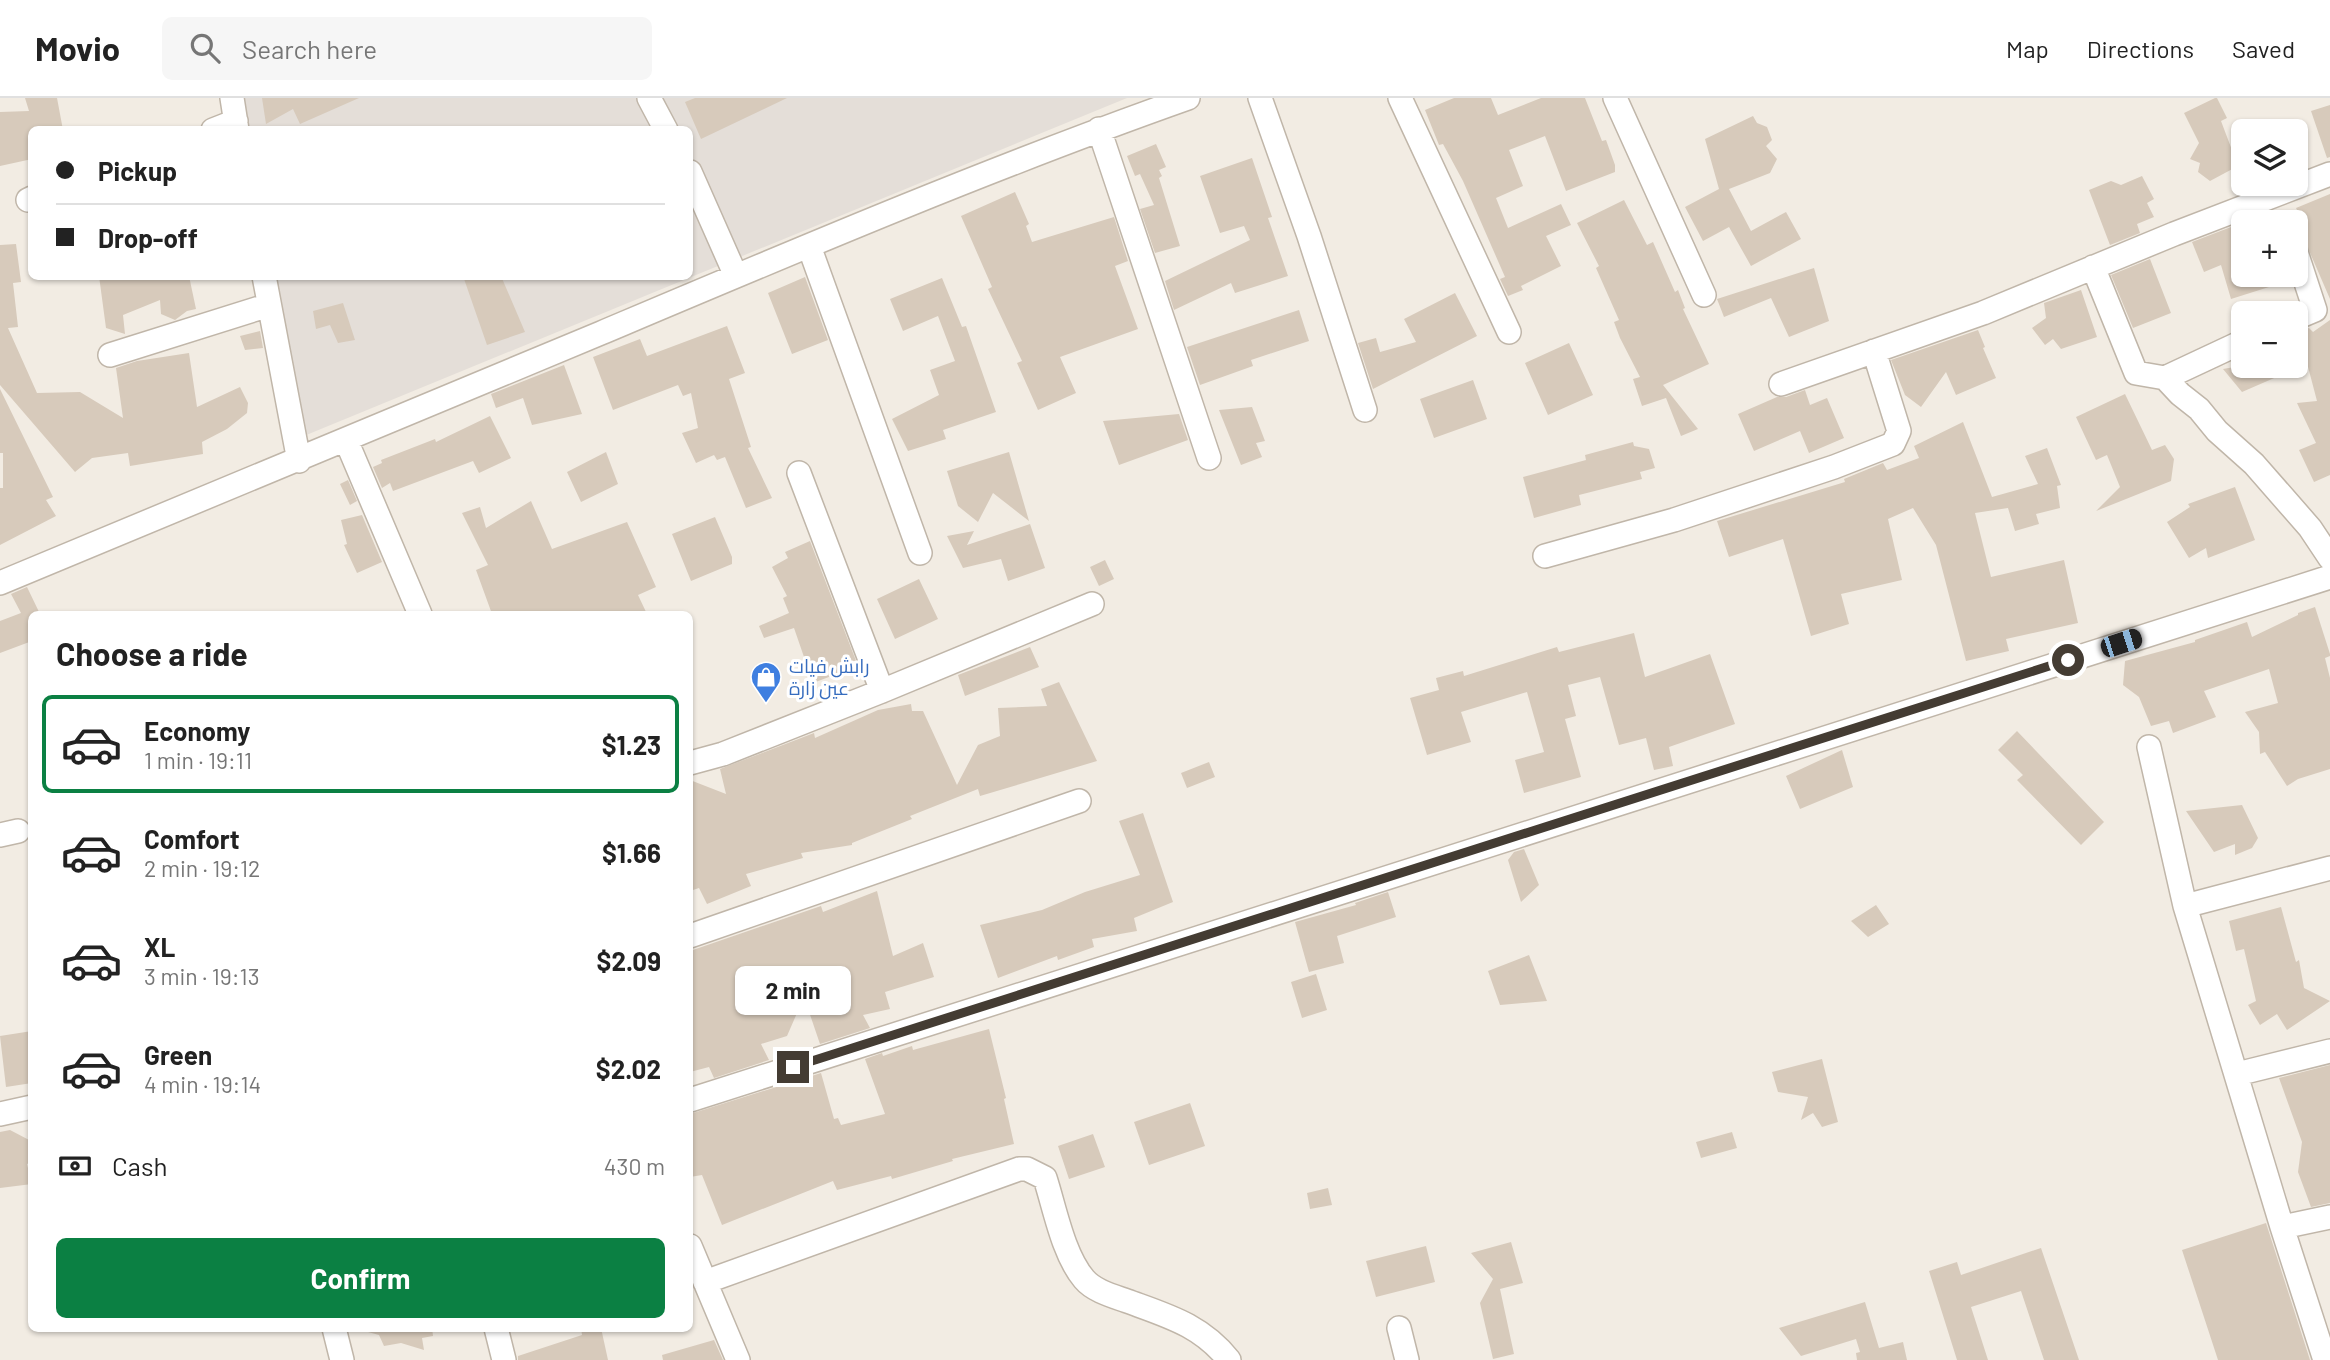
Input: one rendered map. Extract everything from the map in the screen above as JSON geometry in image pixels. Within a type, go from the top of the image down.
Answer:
[{"type":"street","points":[[232,98],[237,125]]},
{"type":"street","points":[[649,98],[664,126]]},
{"type":"street","points":[[1260,98],[1309,236],[1365,410]]},
{"type":"street","points":[[1401,98],[1509,332]]},
{"type":"street","points":[[1615,98],[1704,295]]},
{"type":"street","points":[[0,583],[299,461],[809,246],[1099,129],[1181,99]]},
{"type":"street","points":[[1099,129],[1209,457]]},
{"type":"street","points":[[1781,384],[1983,313],[2330,174]]},
{"type":"street","points":[[693,179],[736,276]]},
{"type":"street","points":[[809,246],[920,553]]},
{"type":"street","points":[[2093,267],[2136,373],[2165,378],[2254,464],[2310,528],[2330,558]]},
{"type":"street","points":[[265,280],[299,461]]},
{"type":"street","points":[[2308,287],[2315,310],[2308,313]]},
{"type":"street","points":[[110,355],[269,305]]},
{"type":"street","points":[[2165,378],[2231,347]]},
{"type":"street","points":[[1545,556],[1674,520],[1834,467],[1893,444],[1899,431],[1874,351]]},
{"type":"street","points":[[346,440],[419,611]]},
{"type":"street","points":[[799,473],[882,691]]},
{"type":"street","points":[[693,1100],[2330,577]]},
{"type":"street","points":[[693,762],[723,754],[882,691],[1092,604]]},
{"type":"street","points":[[2149,747],[2185,906],[2325,1360]]},
{"type":"street","points":[[693,935],[1079,802]]},
{"type":"street","points":[[2185,906],[2330,868]]},
{"type":"street","points":[[2237,1074],[2330,1051]]},
{"type":"street","points":[[0,1114],[28,1108]]},
{"type":"street","points":[[705,1282],[1019,1169],[1027,1169],[1045,1178],[1071,1258],[1085,1280],[1108,1294],[1201,1331],[1228,1360]]},
{"type":"street","points":[[2282,1227],[2330,1217]]},
{"type":"street","points":[[693,1253],[738,1360]]},
{"type":"street","points":[[1399,1328],[1407,1360]]},
{"type":"street","points":[[335,1332],[342,1360]]},
{"type":"street","points":[[497,1332],[504,1360]]},
{"type":"shaded area","points":[[239,98],[1127,98],[693,276],[693,126],[244,126]]},
{"type":"shaded area","points":[[272,280],[684,280],[299,438]]},
{"type":"building","points":[[25,98],[57,98],[62,126],[28,126],[28,160],[0,166],[0,112],[29,111]]},
{"type":"building","points":[[262,98],[359,98],[300,124],[293,109],[266,124]]},
{"type":"building","points":[[695,98],[787,98],[701,139],[685,102]]},
{"type":"building","points":[[1454,98],[1491,98],[1498,115],[1541,98],[1585,98],[1615,165],[1615,172],[1566,191],[1545,136],[1509,150],[1523,186],[1496,198],[1508,228],[1561,204],[1571,225],[1546,236],[1561,266],[1521,286],[1523,290],[1508,296],[1500,279],[1505,277],[1463,181],[1443,144],[1439,145],[1425,110]]},
{"type":"building","points":[[2217,98],[2227,118],[2221,121],[2231,147],[2231,170],[2210,181],[2198,172],[2200,163],[2190,159],[2199,143],[2184,113]]},
{"type":"building","points":[[2330,105],[2330,157],[2327,158],[2311,111]]},
{"type":"building","points":[[1753,116],[1757,123],[1767,127],[1772,140],[1766,146],[1777,159],[1770,173],[1729,189],[1751,231],[1786,212],[1801,239],[1751,266],[1729,227],[1703,241],[1685,207],[1719,189],[1705,139]]},
{"type":"building","points":[[1156,144],[1166,167],[1159,170],[1162,176],[1159,178],[1180,246],[1155,253],[1140,209],[1154,205],[1140,174],[1135,176],[1127,156]]},
{"type":"building","points":[[1252,158],[1272,217],[1268,218],[1288,276],[1235,293],[1231,283],[1174,310],[1165,281],[1250,240],[1244,226],[1220,233],[1200,176]]},
{"type":"building","points":[[2142,176],[2154,199],[2147,203],[2154,217],[2137,224],[2140,233],[2110,245],[2089,190],[2111,181],[2121,185]]},
{"type":"building","points":[[1015,192],[1029,224],[1026,226],[1032,242],[1114,217],[1128,261],[1115,266],[1138,329],[1060,357],[1076,393],[1038,410],[1017,363],[1022,361],[988,289],[992,287],[961,216]]},
{"type":"building","points":[[2330,194],[2330,299],[2308,248],[2308,210],[2296,208]]},
{"type":"building","points":[[1624,200],[1647,245],[1653,242],[1675,292],[1678,290],[1685,308],[1683,309],[1709,364],[1663,385],[1698,429],[1681,436],[1666,398],[1642,406],[1633,379],[1640,377],[1614,322],[1619,320],[1596,268],[1599,266],[1577,223]]},
{"type":"building","points":[[2231,227],[2231,287],[2269,287],[2231,299],[2221,265],[2204,272],[2192,242]]},
{"type":"building","points":[[16,244],[21,282],[13,283],[18,327],[8,328],[37,393],[80,392],[123,418],[116,368],[137,361],[189,353],[197,407],[240,387],[248,403],[247,413],[227,429],[202,442],[203,454],[130,466],[128,453],[92,458],[75,472],[0,385],[0,245]]},
{"type":"building","points":[[2150,259],[2171,313],[2133,328],[2111,275]]},
{"type":"building","points":[[1814,268],[1829,321],[1789,337],[1771,298],[1724,317],[1717,299]]},
{"type":"building","points":[[805,277],[828,340],[792,354],[768,293]]},
{"type":"building","points":[[942,278],[962,327],[966,326],[996,412],[943,430],[946,439],[908,451],[892,419],[939,395],[930,370],[955,361],[938,316],[903,331],[890,299]]},
{"type":"building","points":[[100,280],[190,280],[196,309],[187,311],[175,320],[161,314],[160,300],[123,315],[125,334],[106,328]]},
{"type":"building","points":[[464,280],[503,280],[525,332],[487,345]]},
{"type":"building","points":[[2081,290],[2097,337],[2061,349],[2053,339],[2045,345],[2032,328],[2046,318],[2044,303]]},
{"type":"building","points":[[1455,293],[1477,336],[1373,389],[1358,343],[1376,338],[1380,352],[1416,342],[1404,319]]},
{"type":"building","points":[[343,303],[355,340],[338,343],[330,325],[316,329],[313,311]]},
{"type":"building","points":[[1299,310],[1309,341],[1251,360],[1253,366],[1200,385],[1187,347]]},
{"type":"building","points":[[2330,320],[2330,475],[2314,482],[2299,450],[2316,443],[2297,403],[2317,401],[2308,367],[2308,328],[2313,332]]},
{"type":"building","points":[[727,326],[745,373],[729,379],[751,447],[748,448],[772,498],[746,508],[725,457],[717,460],[714,455],[696,463],[682,433],[698,428],[691,393],[683,396],[678,385],[613,410],[593,357],[640,339],[647,356]]},
{"type":"building","points":[[1978,330],[1996,378],[1956,395],[1946,372],[1921,407],[1905,395],[1891,360]]},
{"type":"building","points":[[260,331],[263,348],[245,350],[240,336]]},
{"type":"building","points":[[1569,343],[1593,395],[1548,415],[1525,363]]},
{"type":"building","points":[[564,365],[582,414],[532,425],[523,398],[496,408],[491,394]]},
{"type":"building","points":[[2231,368],[2231,378],[2274,378],[2242,392],[2223,369]]},
{"type":"building","points":[[1473,380],[1487,419],[1434,438],[1420,399]]},
{"type":"building","points":[[0,389],[53,497],[46,500],[56,516],[0,545],[3,453],[0,453]]},
{"type":"building","points":[[1805,390],[1810,405],[1827,398],[1844,438],[1809,453],[1800,431],[1754,451],[1738,414],[1777,397],[1786,397]]},
{"type":"building","points":[[2125,394],[2152,450],[2165,445],[2174,459],[2171,481],[2096,511],[2120,487],[2107,455],[2096,460],[2076,417]]},
{"type":"building","points":[[1252,407],[1265,441],[1256,443],[1262,457],[1241,465],[1219,410]]},
{"type":"building","points":[[1179,414],[1188,440],[1119,465],[1103,421]]},
{"type":"building","points":[[490,416],[511,458],[479,473],[473,461],[393,491],[390,483],[382,488],[373,467],[382,463],[381,460],[435,439],[436,442]]},
{"type":"building","points":[[1963,422],[1992,497],[2038,484],[2025,456],[2047,448],[2061,485],[2057,486],[2060,508],[2036,514],[2039,524],[2015,531],[2008,508],[1975,513],[1991,577],[2064,560],[2078,623],[2006,639],[2009,651],[1966,661],[1936,545],[1913,508],[1888,519],[1902,580],[1841,594],[1849,624],[1811,636],[1783,539],[1729,557],[1717,521],[1845,482],[1844,479],[1883,463],[1887,470],[1919,458],[1914,446]]},
{"type":"building","points":[[1633,442],[1634,446],[1649,449],[1655,468],[1640,472],[1642,479],[1579,495],[1581,505],[1534,518],[1523,477],[1586,460],[1585,455]]},
{"type":"building","points":[[606,452],[618,484],[581,502],[567,472]]},
{"type":"building","points":[[1009,452],[1029,521],[993,493],[978,522],[958,506],[947,471]]},
{"type":"building","points":[[348,480],[357,501],[350,505],[340,484]]},
{"type":"building","points":[[2235,487],[2255,540],[2208,558],[2206,548],[2189,558],[2167,522],[2190,507],[2188,504]]},
{"type":"building","points":[[531,501],[552,549],[627,522],[656,587],[638,595],[646,611],[491,611],[476,570],[488,565],[462,513],[480,507],[486,528]]},
{"type":"building","points":[[362,515],[382,562],[357,573],[344,545],[347,544],[341,520]]},
{"type":"building","points":[[715,517],[732,557],[732,564],[691,581],[672,534]]},
{"type":"building","points":[[1030,524],[1045,568],[1008,581],[1001,559],[963,568],[947,536],[974,531],[967,545]]},
{"type":"building","points":[[810,541],[858,666],[813,683],[794,628],[764,638],[759,626],[789,613],[783,598],[787,596],[772,567],[788,558],[785,552]]},
{"type":"building","points":[[1105,560],[1114,579],[1099,586],[1090,567]]},
{"type":"building","points":[[919,579],[938,619],[895,639],[877,599]]},
{"type":"building","points":[[27,587],[39,611],[28,611],[28,642],[0,653],[0,621],[21,613],[11,594]]},
{"type":"building","points":[[2315,607],[2330,654],[2325,658],[2330,678],[2330,769],[2298,779],[2287,786],[2265,752],[2260,754],[2259,732],[2245,712],[2278,703],[2269,669],[2204,691],[2216,717],[2173,733],[2169,721],[2151,726],[2139,697],[2123,685],[2125,661],[2195,642],[2247,622],[2252,637]]},
{"type":"building","points":[[1634,633],[1645,677],[1710,654],[1735,724],[1669,747],[1673,766],[1654,770],[1646,738],[1619,745],[1600,677],[1568,685],[1576,716],[1565,719],[1581,777],[1524,793],[1515,760],[1544,752],[1527,692],[1461,712],[1471,742],[1427,755],[1410,698],[1439,690],[1436,678],[1463,671],[1464,676],[1557,647],[1559,652]]},
{"type":"building","points":[[1030,647],[1039,667],[965,696],[958,675]]},
{"type":"building","points":[[1059,682],[1097,761],[980,796],[978,789],[910,816],[912,819],[852,845],[801,853],[803,858],[746,874],[751,886],[707,904],[699,888],[693,890],[693,781],[726,794],[720,769],[814,733],[815,738],[878,710],[911,704],[912,711],[923,711],[957,785],[978,745],[1000,736],[998,708],[1047,706],[1041,689]]},
{"type":"building","points":[[2017,731],[2104,822],[2081,845],[2017,780],[2023,775],[1998,750]]},
{"type":"building","points":[[1842,750],[1853,787],[1800,809],[1786,776]]},
{"type":"building","points":[[1209,762],[1215,777],[1187,788],[1181,773]]},
{"type":"building","points":[[2242,805],[2258,838],[2252,848],[2235,855],[2235,844],[2214,852],[2186,811]]},
{"type":"building","points":[[1143,813],[1173,902],[1134,918],[1137,931],[1092,939],[1094,947],[1058,960],[1057,956],[998,978],[980,925],[1042,910],[1085,892],[1140,875],[1119,821]]},
{"type":"building","points":[[1524,849],[1539,885],[1521,902],[1508,860],[1514,852]]},
{"type":"building","points":[[877,891],[893,956],[923,943],[934,977],[885,992],[890,1009],[863,1015],[870,1028],[820,1044],[804,997],[787,1036],[761,1044],[769,1060],[714,1078],[709,1067],[693,1071],[693,950],[821,906],[823,912]]},
{"type":"building","points":[[1388,892],[1396,917],[1337,936],[1344,963],[1309,972],[1295,922],[1356,905],[1355,903]]},
{"type":"building","points":[[1876,905],[1889,924],[1868,937],[1851,921]]},
{"type":"building","points":[[2281,907],[2296,962],[2299,960],[2304,988],[2330,1001],[2287,1030],[2277,1014],[2260,1025],[2248,1005],[2256,1001],[2244,949],[2236,951],[2229,921]]},
{"type":"building","points":[[1529,955],[1547,1001],[1500,1005],[1488,971]]},
{"type":"building","points":[[1316,974],[1327,1010],[1302,1018],[1291,982]]},
{"type":"building","points":[[989,1029],[1014,1144],[952,1159],[953,1161],[892,1179],[891,1176],[837,1190],[833,1181],[722,1225],[702,1175],[693,1176],[693,1113],[821,1073],[834,1119],[838,1118],[841,1125],[885,1114],[865,1059],[912,1046],[913,1050]]},
{"type":"building","points":[[28,1032],[28,1084],[6,1087],[0,1036]]},
{"type":"building","points":[[1822,1059],[1838,1122],[1822,1127],[1813,1113],[1801,1120],[1808,1097],[1778,1092],[1772,1072]]},
{"type":"building","points":[[2330,1065],[2330,1203],[2311,1207],[2298,1172],[2302,1142],[2279,1078]]},
{"type":"building","points":[[1190,1103],[1205,1146],[1149,1165],[1134,1122]]},
{"type":"building","points":[[10,1130],[28,1139],[28,1184],[0,1188],[0,1132]]},
{"type":"building","points":[[1732,1132],[1737,1148],[1701,1158],[1696,1142]]},
{"type":"building","points":[[1093,1134],[1105,1167],[1069,1179],[1058,1146]]},
{"type":"building","points":[[1328,1188],[1332,1205],[1310,1209],[1307,1193]]},
{"type":"building","points":[[2266,1223],[2310,1360],[2218,1360],[2182,1250]]},
{"type":"building","points":[[1511,1242],[1523,1283],[1500,1289],[1514,1354],[1493,1359],[1480,1303],[1493,1279],[1471,1253]]},
{"type":"building","points":[[1426,1246],[1435,1282],[1376,1297],[1366,1261]]},
{"type":"building","points":[[2041,1248],[2079,1360],[2044,1360],[2021,1291],[1971,1307],[1988,1360],[1957,1360],[1929,1271],[1957,1262],[1961,1275]]},
{"type":"building","points":[[1865,1302],[1879,1348],[1903,1342],[1907,1360],[1857,1360],[1856,1353],[1860,1352],[1856,1339],[1801,1356],[1779,1328]]},
{"type":"building","points":[[368,1332],[432,1332],[433,1336],[422,1338],[424,1350],[401,1343],[384,1346],[379,1335]]},
{"type":"building","points":[[582,1332],[602,1332],[608,1360],[518,1360],[518,1356],[582,1335]]},
{"type":"building","points":[[714,1340],[723,1360],[663,1360],[662,1355]]},
{"type":"place","name":"رابش فيات عين زارة","points":[[766,704]]},
{"type":"route","points":[[793,1067],[2068,660]]}]
